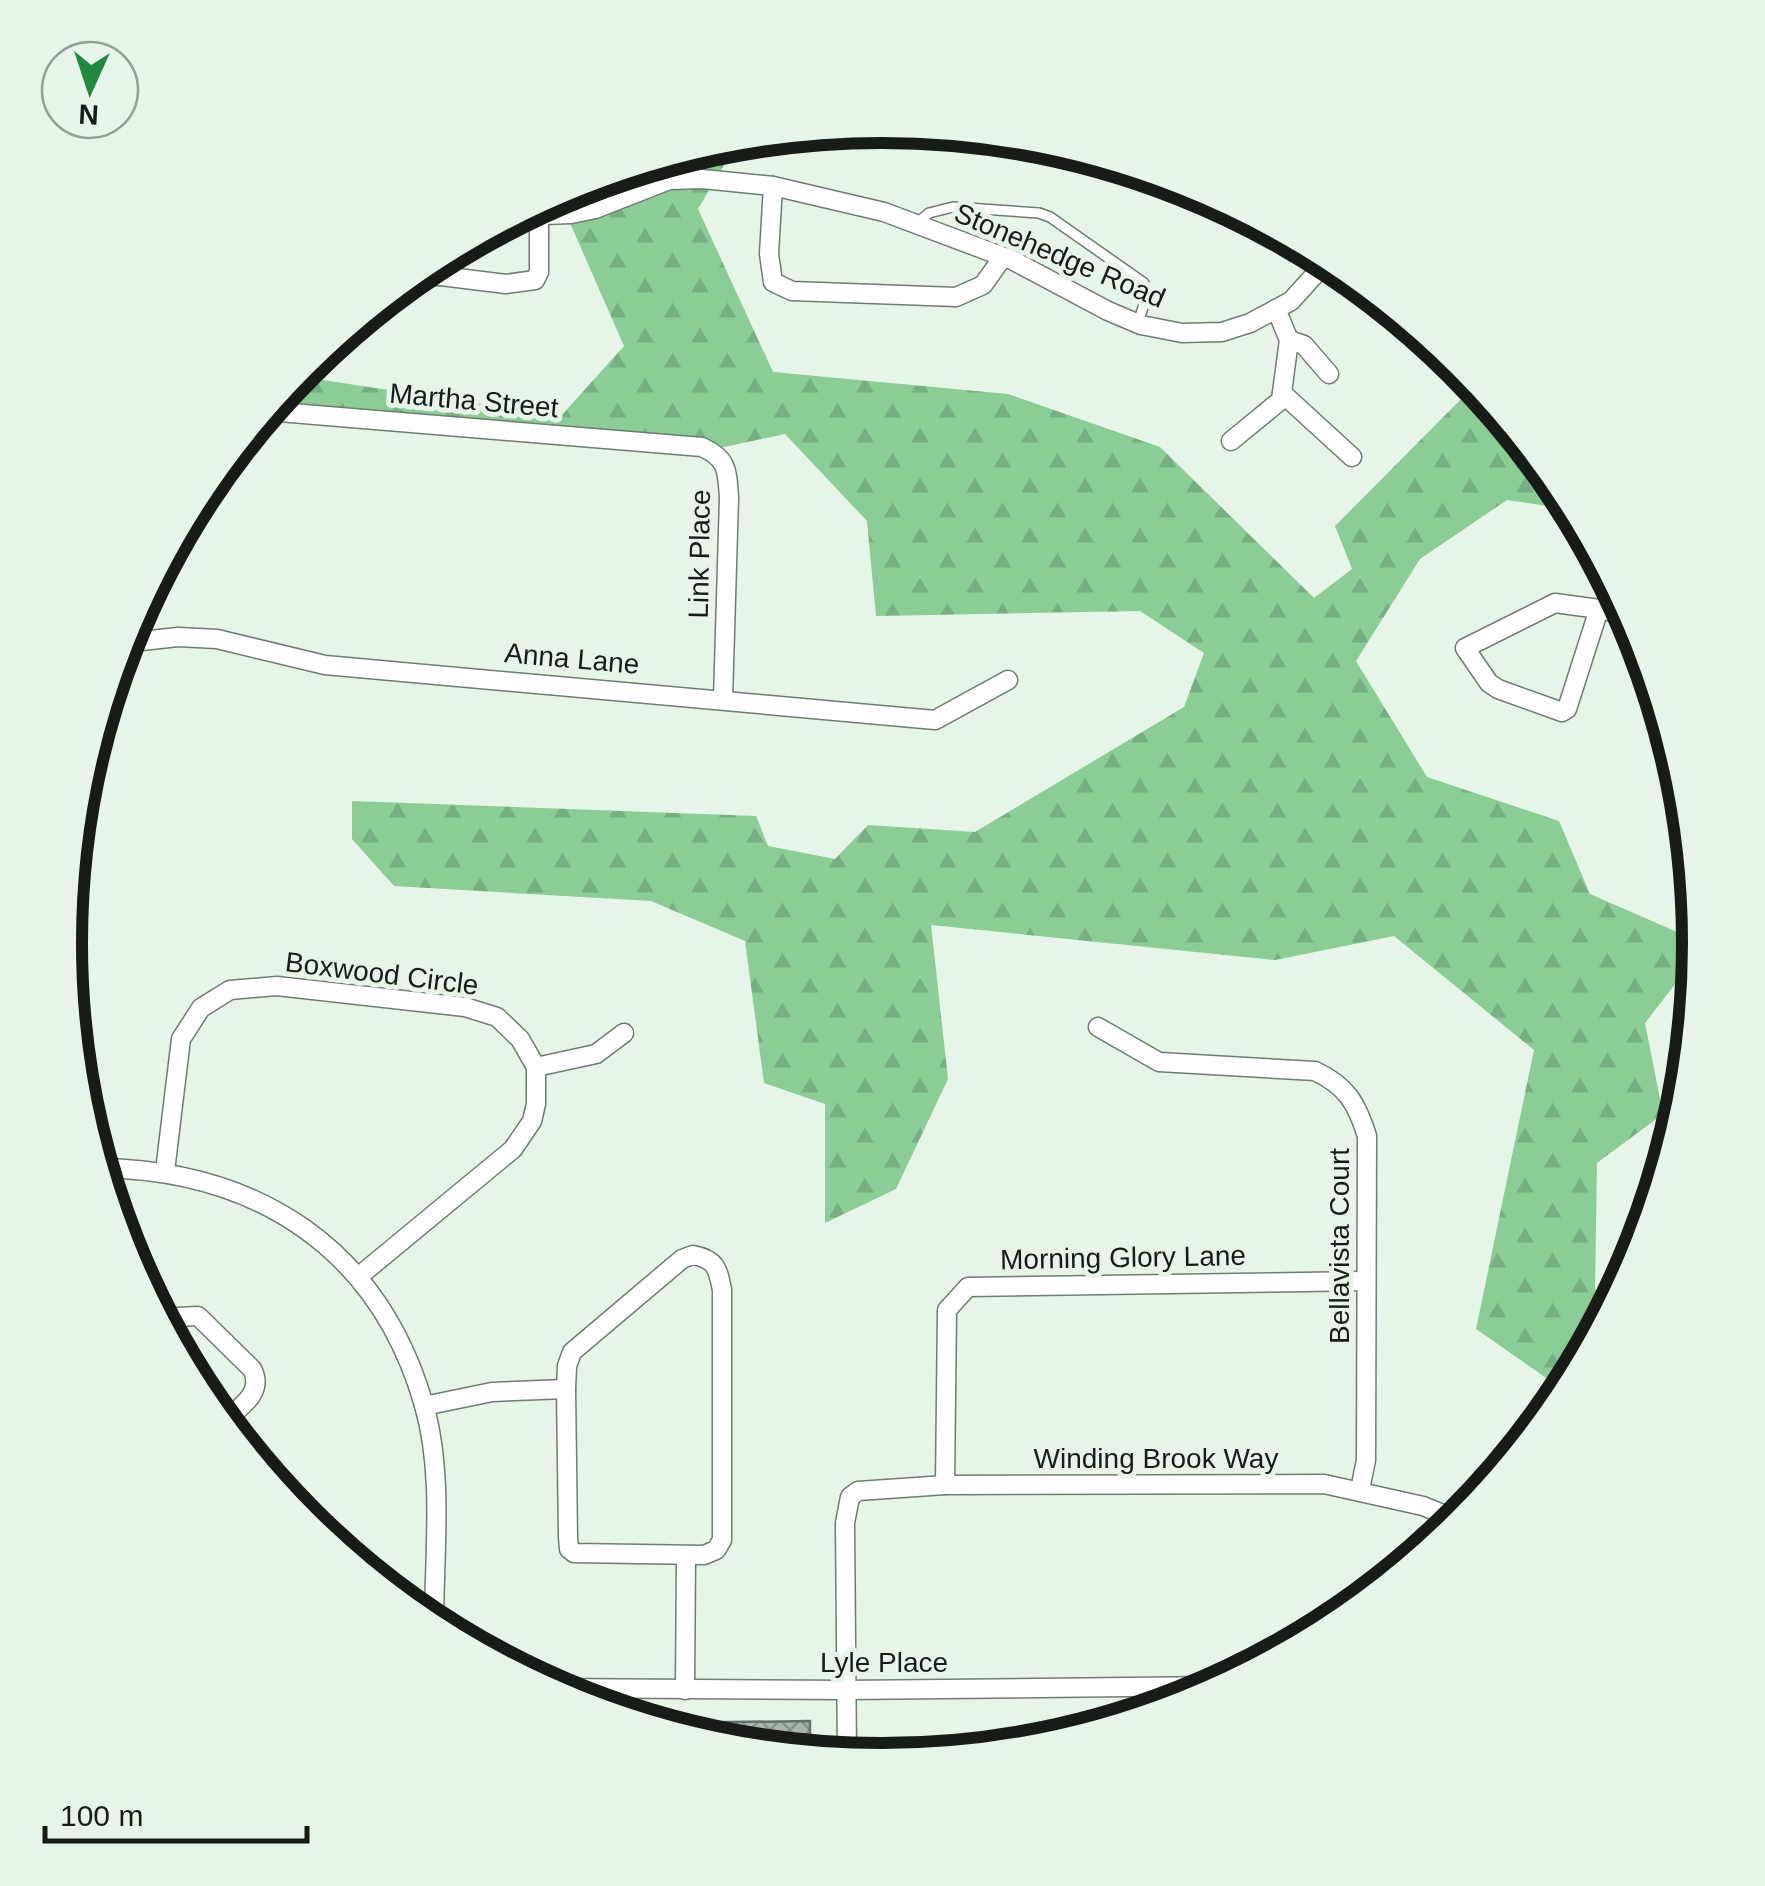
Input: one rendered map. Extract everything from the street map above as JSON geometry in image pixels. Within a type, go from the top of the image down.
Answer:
[{"type":"street","points":[[648,178],[651,186]]},
{"type":"street","name":"Stonehedge Road","points":[[554,214],[595,209],[668,180],[772,186],[838,200],[916,224],[1002,257],[1138,324],[1182,333],[1222,332],[1276,309],[1291,301],[1317,272]]},
{"type":"street","points":[[772,186],[769,254],[773,282],[792,291],[956,297],[982,285],[1002,257]]},
{"type":"street","points":[[451,270],[506,284],[535,280],[540,221]]},
{"type":"street","points":[[1231,441],[1281,400],[1289,340],[1276,309]]},
{"type":"street","points":[[1289,340],[1304,345],[1329,374]]},
{"type":"street","points":[[1282,393],[1352,456]]},
{"type":"street","name":"Martha Street","points":[[284,412],[677,445]]},
{"type":"street","name":"Link Place","points":[[677,445],[702,446],[719,455],[728,472],[723,699]]},
{"type":"street","points":[[1598,609],[1567,709],[1562,712],[1498,689],[1465,648],[1555,603],[1598,609],[1610,612]]},
{"type":"street","name":"Anna Lane","points":[[142,641],[178,636],[218,639],[325,664],[935,720],[1008,680]]},
{"type":"street","name":"Boxwood Circle","points":[[165,1171],[181,1040],[201,1008],[230,990],[276,986],[465,1006],[509,1026],[536,1067]]},
{"type":"street","name":"Bellavista Court","points":[[1098,1027],[1158,1062],[1315,1071],[1348,1092],[1359,1109],[1367,1136],[1366,1460],[1360,1490]]},
{"type":"street","points":[[358,1277],[513,1149],[532,1121],[536,1067],[596,1054],[624,1032]]},
{"type":"street","points":[[116,1169],[165,1171],[220,1186],[276,1210],[324,1243],[358,1277],[387,1316],[424,1406],[433,1459],[434,1605]]},
{"type":"street","points":[[693,1255],[708,1258],[718,1267],[722,1290],[723,1531],[716,1550],[686,1556],[584,1556],[569,1549],[566,1390],[572,1352],[682,1259],[693,1255]]},
{"type":"street","name":"Morning Glory Lane","points":[[945,1486],[947,1310],[968,1287],[1366,1281]]},
{"type":"street","points":[[176,1318],[198,1316],[257,1378],[254,1393],[235,1412]]},
{"type":"street","points":[[424,1406],[492,1392],[566,1390]]},
{"type":"street","name":"Winding Brook Way","points":[[847,1690],[845,1523],[850,1498],[868,1488],[1324,1484],[1424,1506],[1443,1514]]},
{"type":"street","points":[[685,1690],[686,1556]]},
{"type":"street","name":"Lyle Place","points":[[593,1689],[1178,1686]]},
{"type":"street","points":[[847,1690],[848,1742]]},
{"type":"lane","points":[[916,224],[929,212],[953,207],[1025,211],[1050,217],[1144,283],[1145,301],[1138,324]]},
{"type":"green space","points":[[729,158],[698,209],[773,372],[1008,394],[1160,447],[1314,598],[1352,569],[1335,526],[1465,395],[1484,416],[1553,507],[1507,500],[1420,559],[1356,661],[1427,777],[1559,821],[1590,894],[1682,934],[1681,982],[1676,983],[1645,1023],[1663,1114],[1597,1163],[1595,1289],[1601,1294],[1551,1382],[1476,1329],[1534,1050],[1394,936],[1275,960],[931,925],[948,1079],[896,1189],[825,1223],[825,1104],[764,1083],[745,941],[651,901],[394,886],[352,839],[352,801],[756,816],[768,846],[835,859],[868,825],[975,832],[1184,707],[1204,653],[1140,611],[876,616],[867,521],[785,434],[691,454],[285,412],[315,379],[561,416],[624,346],[564,210],[625,185]]},
{"type":"building","points":[[810,1721],[810,1739],[726,1728],[702,1722]]}]
